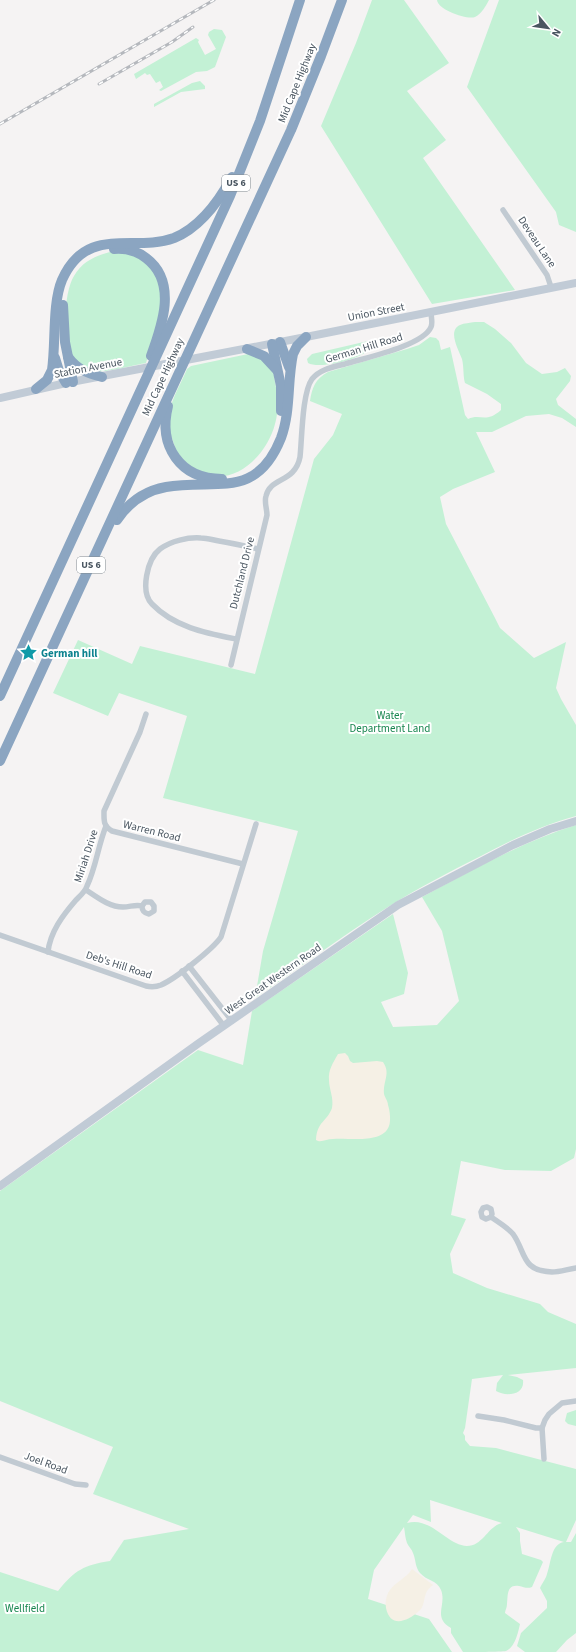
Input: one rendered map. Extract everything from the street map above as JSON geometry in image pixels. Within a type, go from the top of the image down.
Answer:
[{"type":"highway","name":"Mid Cape Highway","points":[[0,696],[134,407],[153,359],[219,221],[250,146],[278,70],[300,0]]},
{"type":"highway","name":"Mid Cape Highway","points":[[0,761],[103,539],[180,365],[187,353],[291,130],[342,0]]},
{"type":"highway","points":[[36,389],[47,380],[51,374],[59,291],[67,270],[77,258],[104,244],[116,242],[159,242],[176,237],[186,231],[213,207],[250,146]]},
{"type":"highway","points":[[69,383],[68,357],[63,316],[64,295],[68,280],[78,266],[92,255],[104,251],[124,249],[139,253],[148,259],[155,267],[163,283],[165,296],[164,312],[153,359]]},
{"type":"highway","points":[[103,539],[126,507],[147,493],[168,486],[232,484],[247,478],[261,469],[276,450],[283,431],[288,404],[290,372],[294,351],[306,337]]},
{"type":"highway","points":[[276,343],[288,361],[290,372]]},
{"type":"highway","points":[[180,365],[165,419],[165,432],[168,444],[174,455],[187,469],[198,475],[216,479],[233,478],[245,473],[260,461],[270,448],[276,434],[281,410],[281,394],[276,343]]},
{"type":"highway","points":[[247,349],[264,356],[278,371]]},
{"type":"highway","points":[[54,352],[57,366],[69,383]]},
{"type":"highway","points":[[68,357],[74,365],[83,372],[102,376]]},
{"type":"street","name":"Deveau Lane","points":[[503,210],[548,275],[551,287]]},
{"type":"street","name":"Union Street","points":[[180,365],[247,349],[576,282]]},
{"type":"street","name":"German Hill Road","points":[[270,487],[290,475],[297,468],[307,392],[313,378],[328,368],[398,348],[416,341],[431,327],[431,312]]},
{"type":"street","name":"Station Avenue","points":[[0,398],[36,389],[102,376],[180,365]]},
{"type":"street","name":"Dutchland Drive","points":[[230,665],[266,515],[266,497],[270,487]]},
{"type":"street","points":[[236,639],[194,630],[164,614],[151,604],[148,599],[145,586],[146,578],[152,559],[156,553],[160,549],[178,541],[201,538],[258,548]]},
{"type":"street","points":[[106,826],[104,821],[104,811],[140,732],[146,714]]},
{"type":"street","name":"West Great Western Road","points":[[0,1186],[224,1026],[370,924],[410,898],[513,845],[550,829],[576,821]]},
{"type":"street","name":"Deb's Hill Road","points":[[0,935],[150,986],[159,986],[164,984],[216,944],[221,937],[256,824]]},
{"type":"street","name":"Warren Road","points":[[106,826],[112,831],[243,864]]},
{"type":"street","name":"Miriah Drive","points":[[48,952],[51,938],[58,925],[72,904],[86,890],[106,826]]},
{"type":"street","points":[[86,890],[112,905],[125,907],[138,904],[142,906]]},
{"type":"street","points":[[189,966],[232,1021]]},
{"type":"street","points":[[182,971],[224,1026]]},
{"type":"street","points":[[490,1217],[512,1234],[523,1257],[531,1266],[552,1272],[576,1268]]},
{"type":"street","points":[[544,1459],[542,1428],[545,1420],[562,1403],[576,1401]]},
{"type":"street","points":[[478,1416],[542,1428]]},
{"type":"street","name":"Joel Road","points":[[0,1457],[75,1484],[86,1485]]},
{"type":"green space","points":[[372,0],[404,0],[449,63],[407,91],[446,140],[423,158],[515,290],[432,304],[321,126],[356,43]]},
{"type":"green space","points":[[437,0],[489,0],[479,14],[471,18],[447,11],[439,4]]},
{"type":"green space","points":[[499,0],[576,0],[576,232],[559,225],[556,212],[467,87]]},
{"type":"green space","points":[[214,29],[222,30],[226,37],[215,67],[207,71],[196,72],[161,91],[159,90],[163,87],[160,81],[156,83],[150,74],[147,75],[145,73],[136,79],[134,74],[196,38],[199,40],[198,42],[205,55],[216,49],[208,35],[209,32]]},
{"type":"green space","points":[[200,81],[205,86],[205,89],[181,92],[154,107],[154,104],[192,83]]},
{"type":"green space","points":[[114,251],[141,258],[152,268],[158,280],[161,293],[158,322],[146,363],[96,372],[77,364],[72,357],[68,347],[66,334],[66,308],[70,284],[78,270],[91,259]]},
{"type":"green space","name":"Water Department Land","points":[[484,322],[495,329],[511,343],[526,363],[542,374],[557,372],[565,368],[571,376],[570,381],[556,399],[558,405],[576,419],[576,427],[562,418],[549,414],[526,416],[492,432],[476,432],[495,472],[453,489],[440,497],[446,524],[500,628],[534,658],[566,642],[556,688],[576,725],[576,816],[539,828],[457,868],[422,887],[354,929],[255,998],[263,951],[298,831],[163,798],[187,716],[119,693],[108,716],[53,693],[78,640],[132,664],[140,646],[255,674],[314,459],[333,435],[342,414],[310,401],[315,384],[328,372],[419,345],[430,337],[436,338],[439,341],[441,350],[450,347],[465,415],[468,419],[472,417],[491,416],[501,410],[501,404],[487,394],[465,383],[462,359],[454,336],[456,328],[460,325]]},
{"type":"green space","points":[[368,341],[373,343],[370,348],[355,358],[333,364],[314,365],[308,363],[307,359],[312,354]]},
{"type":"green space","points":[[248,354],[264,361],[273,370],[278,403],[275,424],[263,449],[254,460],[243,469],[218,477],[205,474],[192,467],[176,450],[168,426],[168,417],[174,396],[187,369],[191,366]]},
{"type":"green space","name":"Wellfield","points":[[576,825],[576,1149],[574,1158],[551,1171],[505,1170],[461,1161],[451,1215],[466,1219],[450,1254],[453,1273],[487,1288],[540,1304],[548,1312],[576,1324],[576,1368],[508,1375],[523,1380],[523,1385],[518,1392],[509,1394],[496,1391],[497,1383],[503,1375],[472,1379],[463,1433],[465,1440],[470,1446],[496,1448],[576,1469],[576,1520],[566,1542],[571,1542],[576,1533],[576,1633],[556,1652],[525,1652],[517,1646],[521,1633],[547,1608],[547,1601],[540,1588],[546,1576],[556,1546],[564,1542],[516,1527],[520,1533],[522,1554],[543,1562],[532,1587],[527,1588],[515,1586],[508,1591],[505,1613],[520,1624],[516,1639],[512,1646],[506,1651],[463,1652],[451,1633],[451,1628],[442,1620],[441,1590],[437,1584],[423,1576],[418,1571],[414,1556],[406,1541],[404,1527],[374,1570],[368,1599],[429,1619],[452,1652],[0,1652],[0,1572],[58,1591],[75,1573],[93,1564],[110,1561],[124,1540],[189,1529],[93,1494],[113,1447],[0,1401],[0,1191],[198,1050],[243,1065],[252,1011],[393,914],[408,973],[404,994],[381,1002],[393,1027],[437,1025],[459,1001],[442,931],[422,897],[498,857]],"holes":[[[430,1500],[502,1523],[493,1528],[477,1543],[467,1546],[452,1541],[424,1524],[416,1522],[407,1523],[413,1515],[431,1522]]]},
{"type":"green space","points":[[576,1410],[576,1426],[568,1424],[565,1421],[567,1413]]},
{"type":"sand","points":[[345,1053],[353,1063],[383,1062],[387,1074],[384,1094],[388,1102],[390,1119],[389,1126],[385,1132],[372,1138],[331,1139],[318,1141],[316,1140],[318,1129],[332,1108],[329,1080],[330,1070],[338,1054]]},
{"type":"sand","points":[[412,1569],[433,1585],[427,1591],[423,1605],[419,1611],[409,1618],[395,1621],[388,1614],[386,1608],[388,1593],[393,1586]]},
{"type":"railway","points":[[0,124],[214,0]]},
{"type":"railway","points":[[99,84],[172,42],[193,27]]},
{"type":"place","name":"German hill","points":[[28,653]]}]
